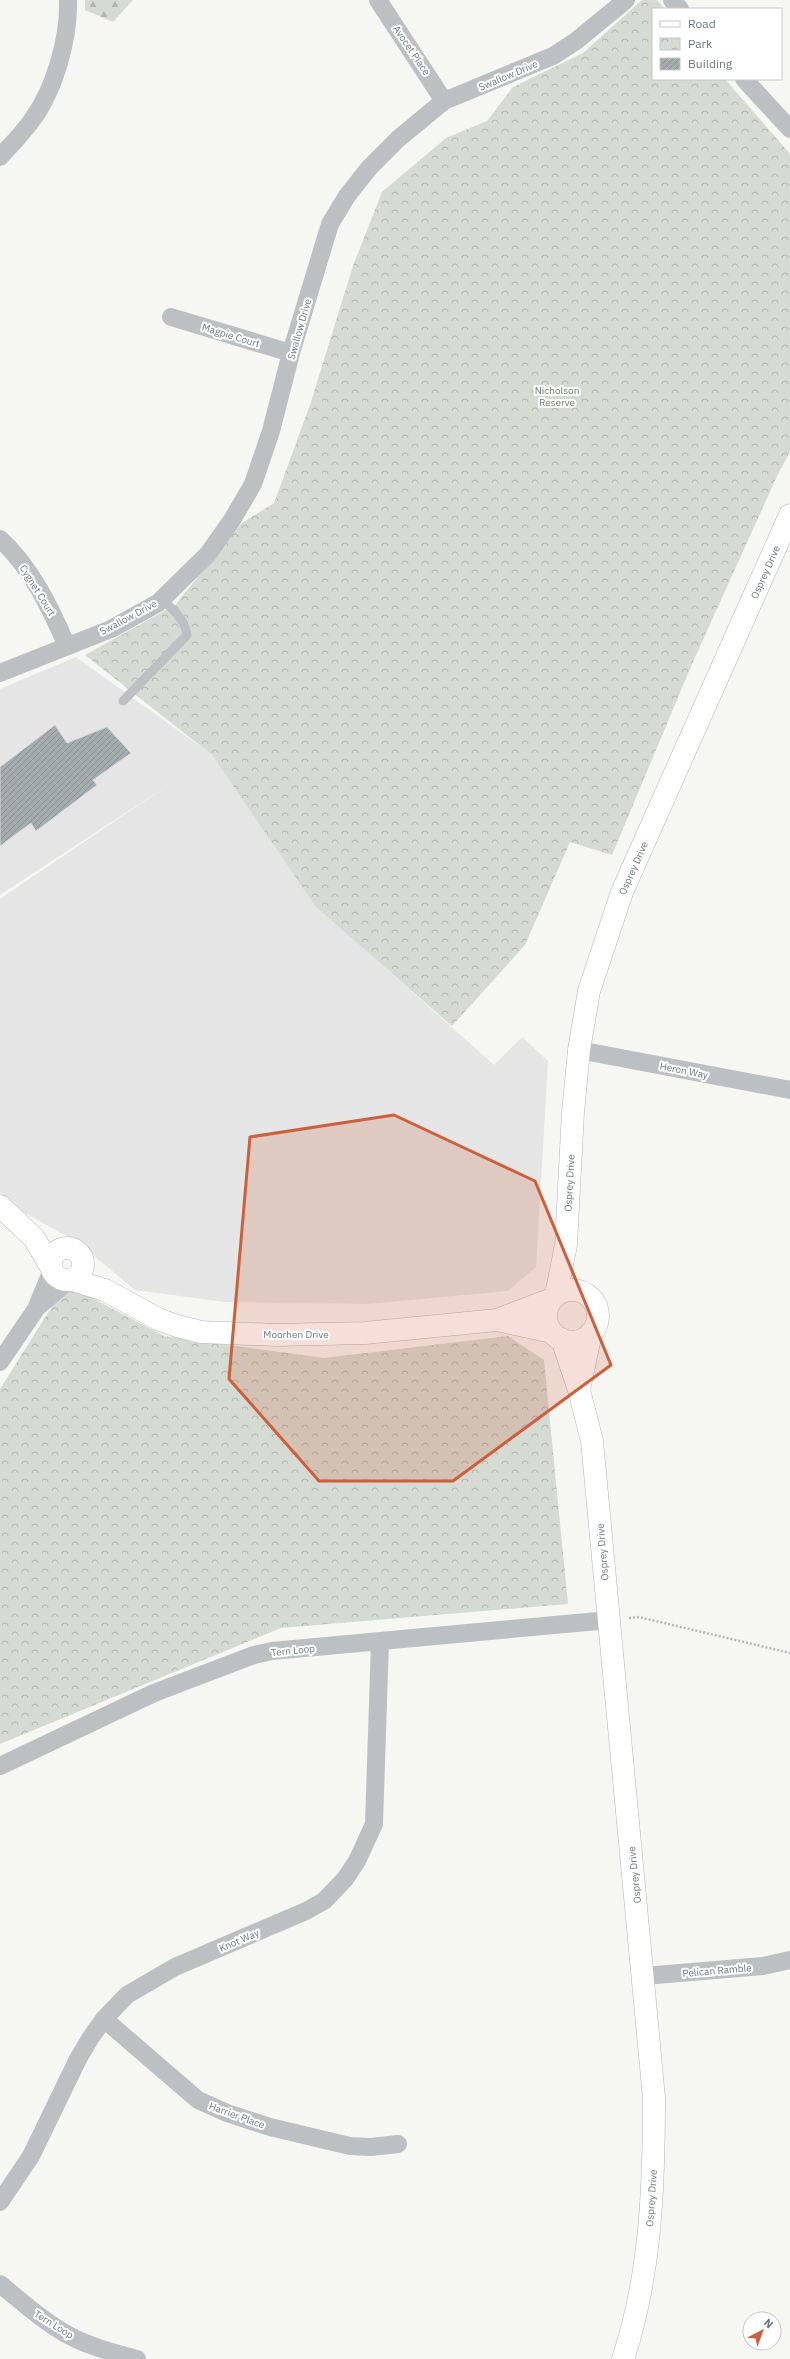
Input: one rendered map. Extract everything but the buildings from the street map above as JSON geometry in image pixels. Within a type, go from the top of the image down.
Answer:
[{"type":"street","points":[[0,157],[33,119],[51,83],[64,46],[68,0]]},
{"type":"street","name":"Avocet Place","points":[[378,0],[444,101]]},
{"type":"street","name":"Swallow Drive","points":[[0,673],[111,629],[162,599],[208,554],[232,520],[253,484],[271,431],[291,353],[330,224],[347,196],[369,168],[398,139],[444,101],[553,56],[576,40],[626,0]]},
{"type":"street","points":[[672,0],[679,8]]},
{"type":"street","points":[[745,80],[790,129]]},
{"type":"street","name":"Magpie Court","points":[[171,317],[291,353]]},
{"type":"street","name":"Osprey Drive","points":[[554,1297],[566,1245],[573,1112],[579,1050],[590,991],[622,892],[790,515]]},
{"type":"street","name":"Cygnet Court","points":[[0,539],[20,562],[51,608],[67,646]]},
{"type":"street","name":"Heron Way","points":[[579,1050],[790,1090]]},
{"type":"street","points":[[0,1206],[34,1238],[65,1273]]},
{"type":"street","points":[[34,1238],[63,1248],[53,1256],[65,1273]]},
{"type":"street","name":"Osprey Drive","points":[[566,1245],[586,1294]]},
{"type":"street","points":[[0,1362],[36,1308],[65,1273]]},
{"type":"street","name":"Moorhen Drive","points":[[65,1273],[105,1290],[158,1319],[200,1332],[276,1335],[365,1333],[497,1320],[554,1297]]},
{"type":"street","points":[[570,1290],[586,1294],[595,1305],[597,1312],[597,1320],[591,1333],[577,1341],[557,1336],[546,1316],[554,1297],[570,1290]]},
{"type":"street","name":"Moorhen Drive","points":[[497,1320],[557,1336]]},
{"type":"street","name":"Osprey Drive","points":[[579,1390],[591,1333]]},
{"type":"street","name":"Osprey Drive","points":[[557,1336],[579,1390],[592,1440],[644,1976],[654,2098],[652,2197],[641,2284],[623,2359]]},
{"type":"street","name":"Tern Loop","points":[[0,1766],[154,1693],[254,1655],[272,1651],[609,1620]]},
{"type":"street","name":"Knot Way","points":[[0,2202],[31,2156],[78,2059],[104,2019],[128,1995],[152,1979],[175,1967],[306,1911],[324,1901],[345,1879],[357,1861],[374,1824],[380,1642]]},
{"type":"street","name":"Pelican Ramble","points":[[644,1976],[763,1966],[790,1960]]},
{"type":"street","name":"Harrier Place","points":[[104,2019],[198,2100],[227,2113],[270,2127],[350,2146],[371,2147],[398,2144]]},
{"type":"street","name":"Tern Loop","points":[[0,2284],[40,2317],[70,2336],[107,2350],[137,2359]]},
{"type":"lane","points":[[123,701],[188,635],[186,626],[180,617],[162,599]]},
{"type":"path","points":[[609,1620],[639,1617],[790,1653]]},
{"type":"highlighted area","points":[[394,1115],[535,1181],[611,1365],[453,1481],[319,1481],[229,1379],[250,1137]]},
{"type":"shaded area","points":[[76,657],[212,755],[313,903],[494,1065],[522,1037],[548,1061],[536,1267],[508,1291],[368,1304],[225,1302],[135,1290],[80,1244],[15,1207],[0,1192],[0,899],[174,781],[0,895],[0,689]]},
{"type":"green space","points":[[85,0],[133,0],[113,22],[85,10]]},
{"type":"green space","name":"Nicholson Reserve","points":[[642,0],[657,0],[664,8],[652,8],[652,80],[726,80],[790,154],[790,452],[778,474],[692,664],[612,855],[570,842],[525,945],[452,1026],[315,906],[212,755],[85,655],[175,605],[242,523],[274,503],[310,405],[353,266],[382,192],[446,138],[487,121],[513,87],[583,53]]},
{"type":"green space","points":[[66,1284],[164,1336],[324,1358],[508,1336],[544,1360],[568,1604],[281,1628],[0,1744],[0,1389]]}]
